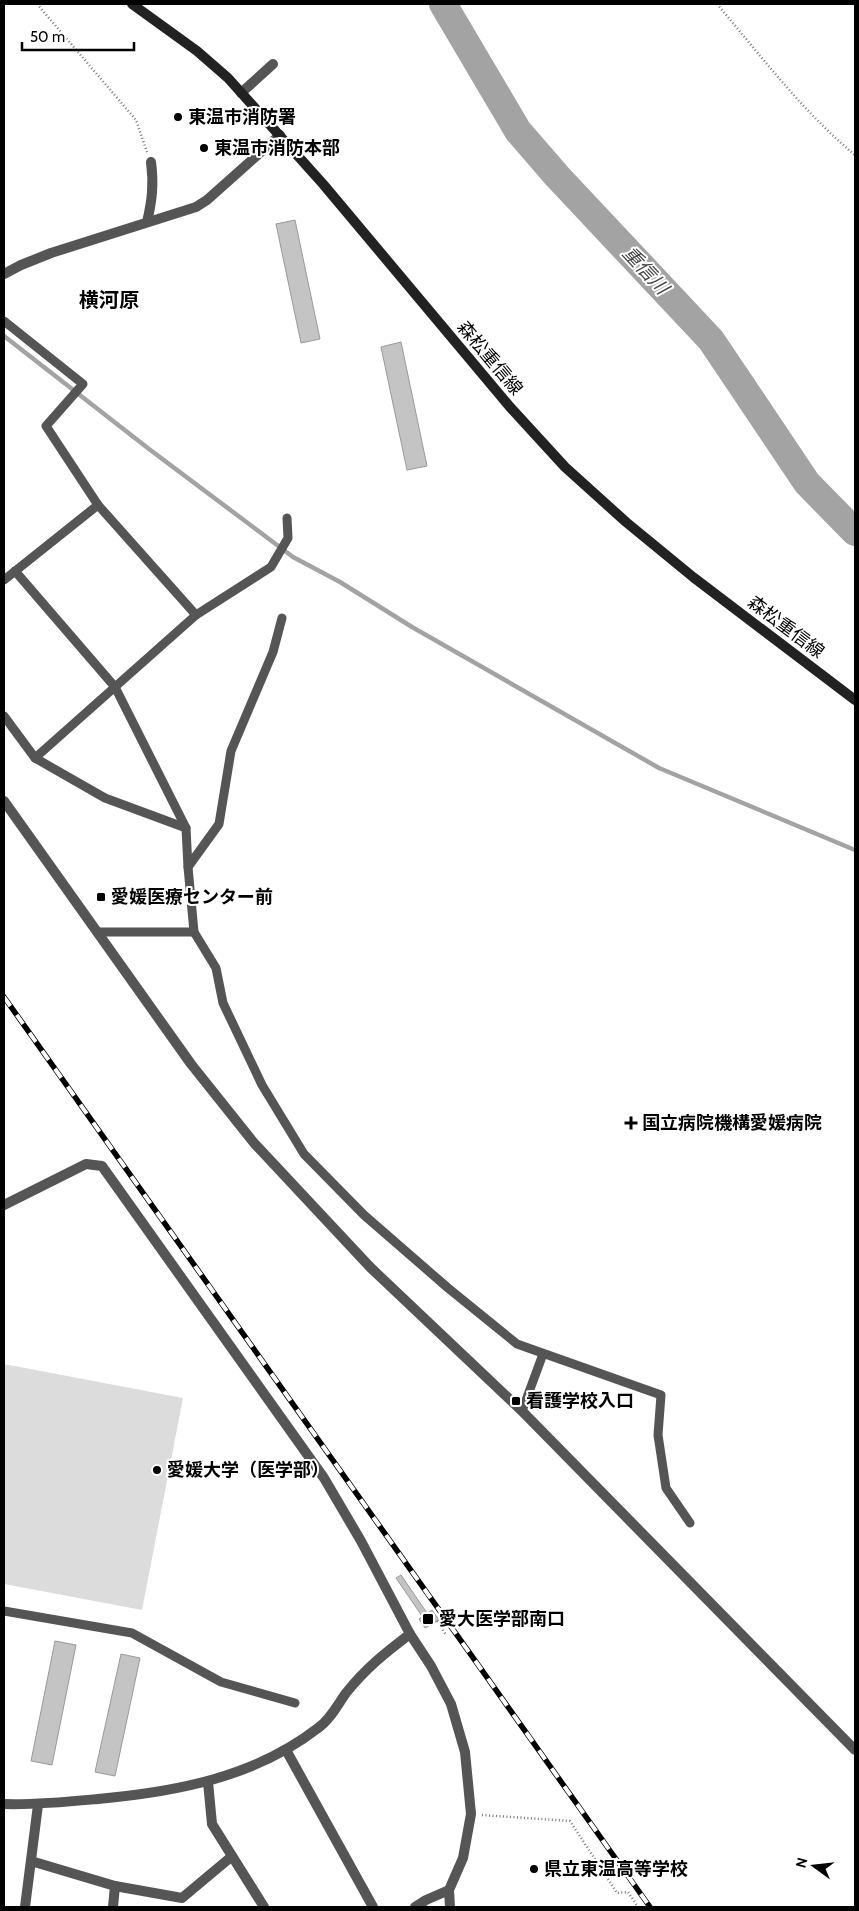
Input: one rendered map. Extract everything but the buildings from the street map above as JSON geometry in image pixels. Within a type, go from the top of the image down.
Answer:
[{"type":"main road","name":"森松重信線","points":[[132,4],[198,51],[242,93],[323,184],[510,407],[565,467],[626,522],[693,577],[855,700]]},
{"type":"street","points":[[242,93],[272,64]]},
{"type":"street","points":[[4,274],[21,264],[51,253],[196,207],[207,200],[280,135]]},
{"type":"street","points":[[147,222],[153,201],[154,181],[151,162]]},
{"type":"street","points":[[4,802],[191,1064],[254,1143],[370,1267],[522,1411],[855,1750]]},
{"type":"street","points":[[4,1205],[86,1164],[102,1166],[324,1478],[361,1541],[410,1634],[431,1666],[450,1704],[465,1752],[471,1814],[464,1858],[449,1890],[450,1907]]},
{"type":"street","points":[[4,1804],[38,1804],[136,1796],[208,1782],[243,1770],[286,1750],[320,1727],[373,1662],[410,1634]]},
{"type":"street","points":[[286,1750],[373,1907]]},
{"type":"street","points":[[208,1782],[212,1824],[264,1907]]},
{"type":"street","points":[[25,1907],[38,1804]]},
{"type":"street","points":[[31,1862],[115,1886],[182,1898],[231,1857]]},
{"type":"street","points":[[113,1907],[115,1886]]},
{"type":"street","points":[[415,1907],[449,1890]]},
{"type":"lane","points":[[4,321],[83,384],[46,426],[98,505],[196,615]]},
{"type":"lane","points":[[4,580],[98,505]]},
{"type":"lane","points":[[35,758],[196,615],[271,568],[288,538],[287,518]]},
{"type":"lane","points":[[15,571],[115,687],[186,828],[194,932],[216,968],[223,1003],[262,1085],[304,1154],[364,1215],[448,1288],[517,1344],[662,1396],[658,1435],[666,1488],[690,1523]]},
{"type":"lane","points":[[188,867],[219,824],[231,751],[273,652],[282,618]]},
{"type":"lane","points":[[4,716],[35,758],[105,798],[186,828]]},
{"type":"lane","points":[[98,932],[194,932]]},
{"type":"lane","points":[[522,1411],[543,1354]]},
{"type":"lane","points":[[4,1611],[132,1633],[221,1682],[295,1703]]},
{"type":"path","points":[[37,4],[136,120],[151,162]]},
{"type":"path","points":[[717,4],[808,111],[832,136],[855,155]]},
{"type":"path","points":[[437,1621],[446,1635]]},
{"type":"path","points":[[471,1814],[570,1821],[618,1893],[628,1892],[638,1907]]},
{"type":"shaded area","points":[[4,1364],[183,1398],[142,1610],[4,1584]]},
{"type":"waterway","name":"重信川","points":[[443,4],[518,131],[557,176],[711,340],[807,483],[855,532]]},
{"type":"waterway","points":[[4,336],[149,449],[293,557],[340,582],[412,627],[659,768],[855,850]]},
{"type":"railway","points":[[4,997],[650,1907]]},
{"type":"place","name":"東温市消防署","points":[[178,117]]},
{"type":"place","name":"東温市消防本部","points":[[204,148]]},
{"type":"place","name":"愛媛医療センター前","points":[[101,897]]},
{"type":"place","name":"国立病院機構愛媛病院","points":[[631,1123]]},
{"type":"place","name":"看護学校入口","points":[[516,1401]]},
{"type":"place","name":"愛媛大学（医学部）","points":[[157,1470]]},
{"type":"place","name":"愛大医学部南口","points":[[428,1619]]},
{"type":"place","name":"県立東温高等学校","points":[[534,1869]]},
{"type":"district","name":"横河原","points":[[109,300]]}]
